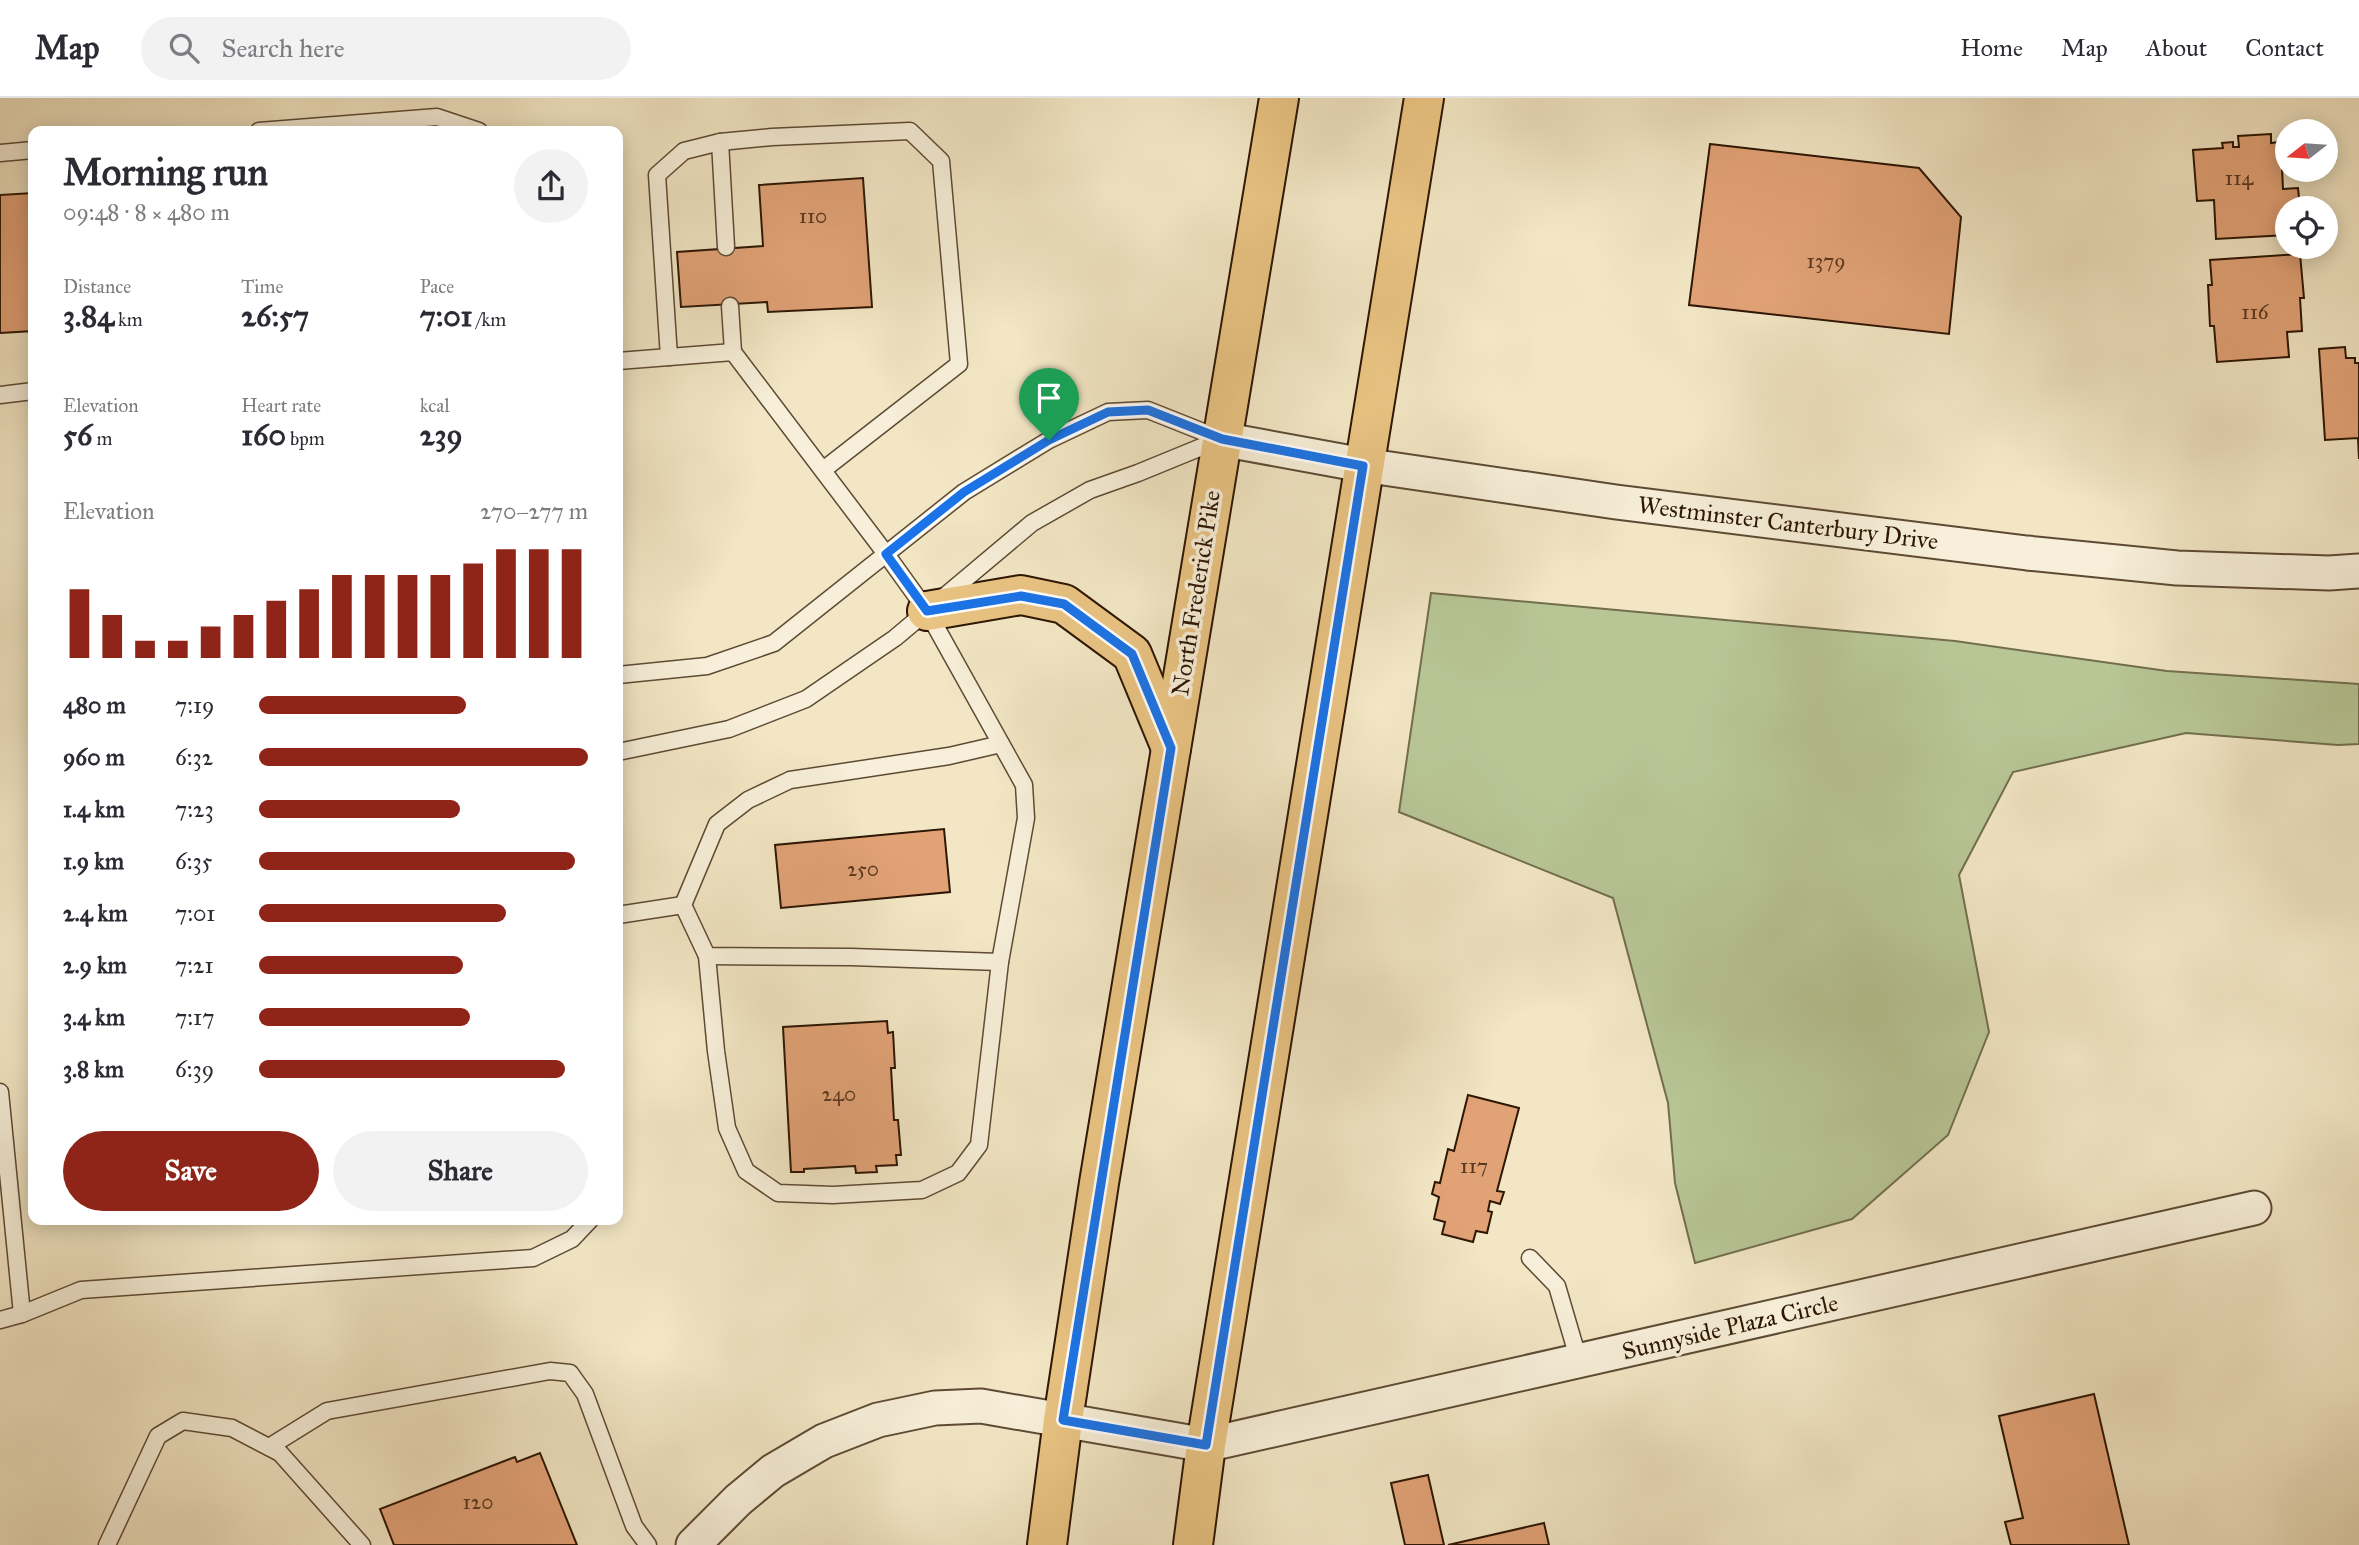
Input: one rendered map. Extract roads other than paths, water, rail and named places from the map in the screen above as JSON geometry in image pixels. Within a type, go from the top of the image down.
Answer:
[{"type":"main road","name":"North Frederick Pike","points":[[1047,1545],[1101,1169],[1279,98]]},
{"type":"main road","points":[[1193,1545],[1206,1445],[1424,98]]},
{"type":"main road","points":[[927,611],[1021,596],[1064,604],[1132,654],[1171,748]]},
{"type":"street","name":"Westminster Canterbury Drive","points":[[1222,439],[1363,466],[1616,502],[2027,553],[2177,568],[2329,573],[2359,571]]},
{"type":"street","name":"Sunnyside Plaza Circle","points":[[1206,1445],[2254,1208]]},
{"type":"street","points":[[694,1545],[738,1500],[773,1471],[824,1441],[878,1420],[935,1408],[981,1406],[1206,1445]]},
{"type":"lane","points":[[323,126],[437,117],[464,126]]},
{"type":"lane","points":[[668,357],[657,175],[684,151],[720,142],[909,131],[941,161],[959,364],[823,470]]},
{"type":"lane","points":[[720,142],[726,247]]},
{"type":"lane","points":[[0,153],[28,150]]},
{"type":"lane","points":[[730,306],[733,352],[927,611],[1024,785],[1026,818],[1000,962],[979,1145],[958,1173],[922,1191],[833,1195],[778,1193],[746,1171],[727,1128],[707,957],[683,905],[717,824],[748,800],[790,780],[949,756],[1001,744]]},
{"type":"lane","points":[[623,361],[733,352]]},
{"type":"lane","points":[[0,395],[28,392]]},
{"type":"lane","points":[[623,674],[707,666],[774,643],[964,492],[1049,440],[1108,412],[1148,410],[1222,439]]},
{"type":"lane","points":[[623,751],[729,729],[806,699],[895,638],[1032,523],[1090,490],[1222,439]]},
{"type":"lane","points":[[623,914],[683,905]]},
{"type":"lane","points":[[707,957],[851,957],[1000,962]]},
{"type":"lane","points":[[0,1091],[22,1314]]},
{"type":"lane","points":[[0,1320],[81,1290],[533,1258],[572,1239],[585,1225]]},
{"type":"lane","points":[[1530,1258],[1557,1286],[1580,1361]]},
{"type":"lane","points":[[269,1447],[327,1411],[550,1371],[570,1373],[585,1394],[634,1525],[648,1545]]},
{"type":"lane","points":[[107,1545],[158,1436],[183,1421],[232,1429],[280,1453],[354,1542]]}]
